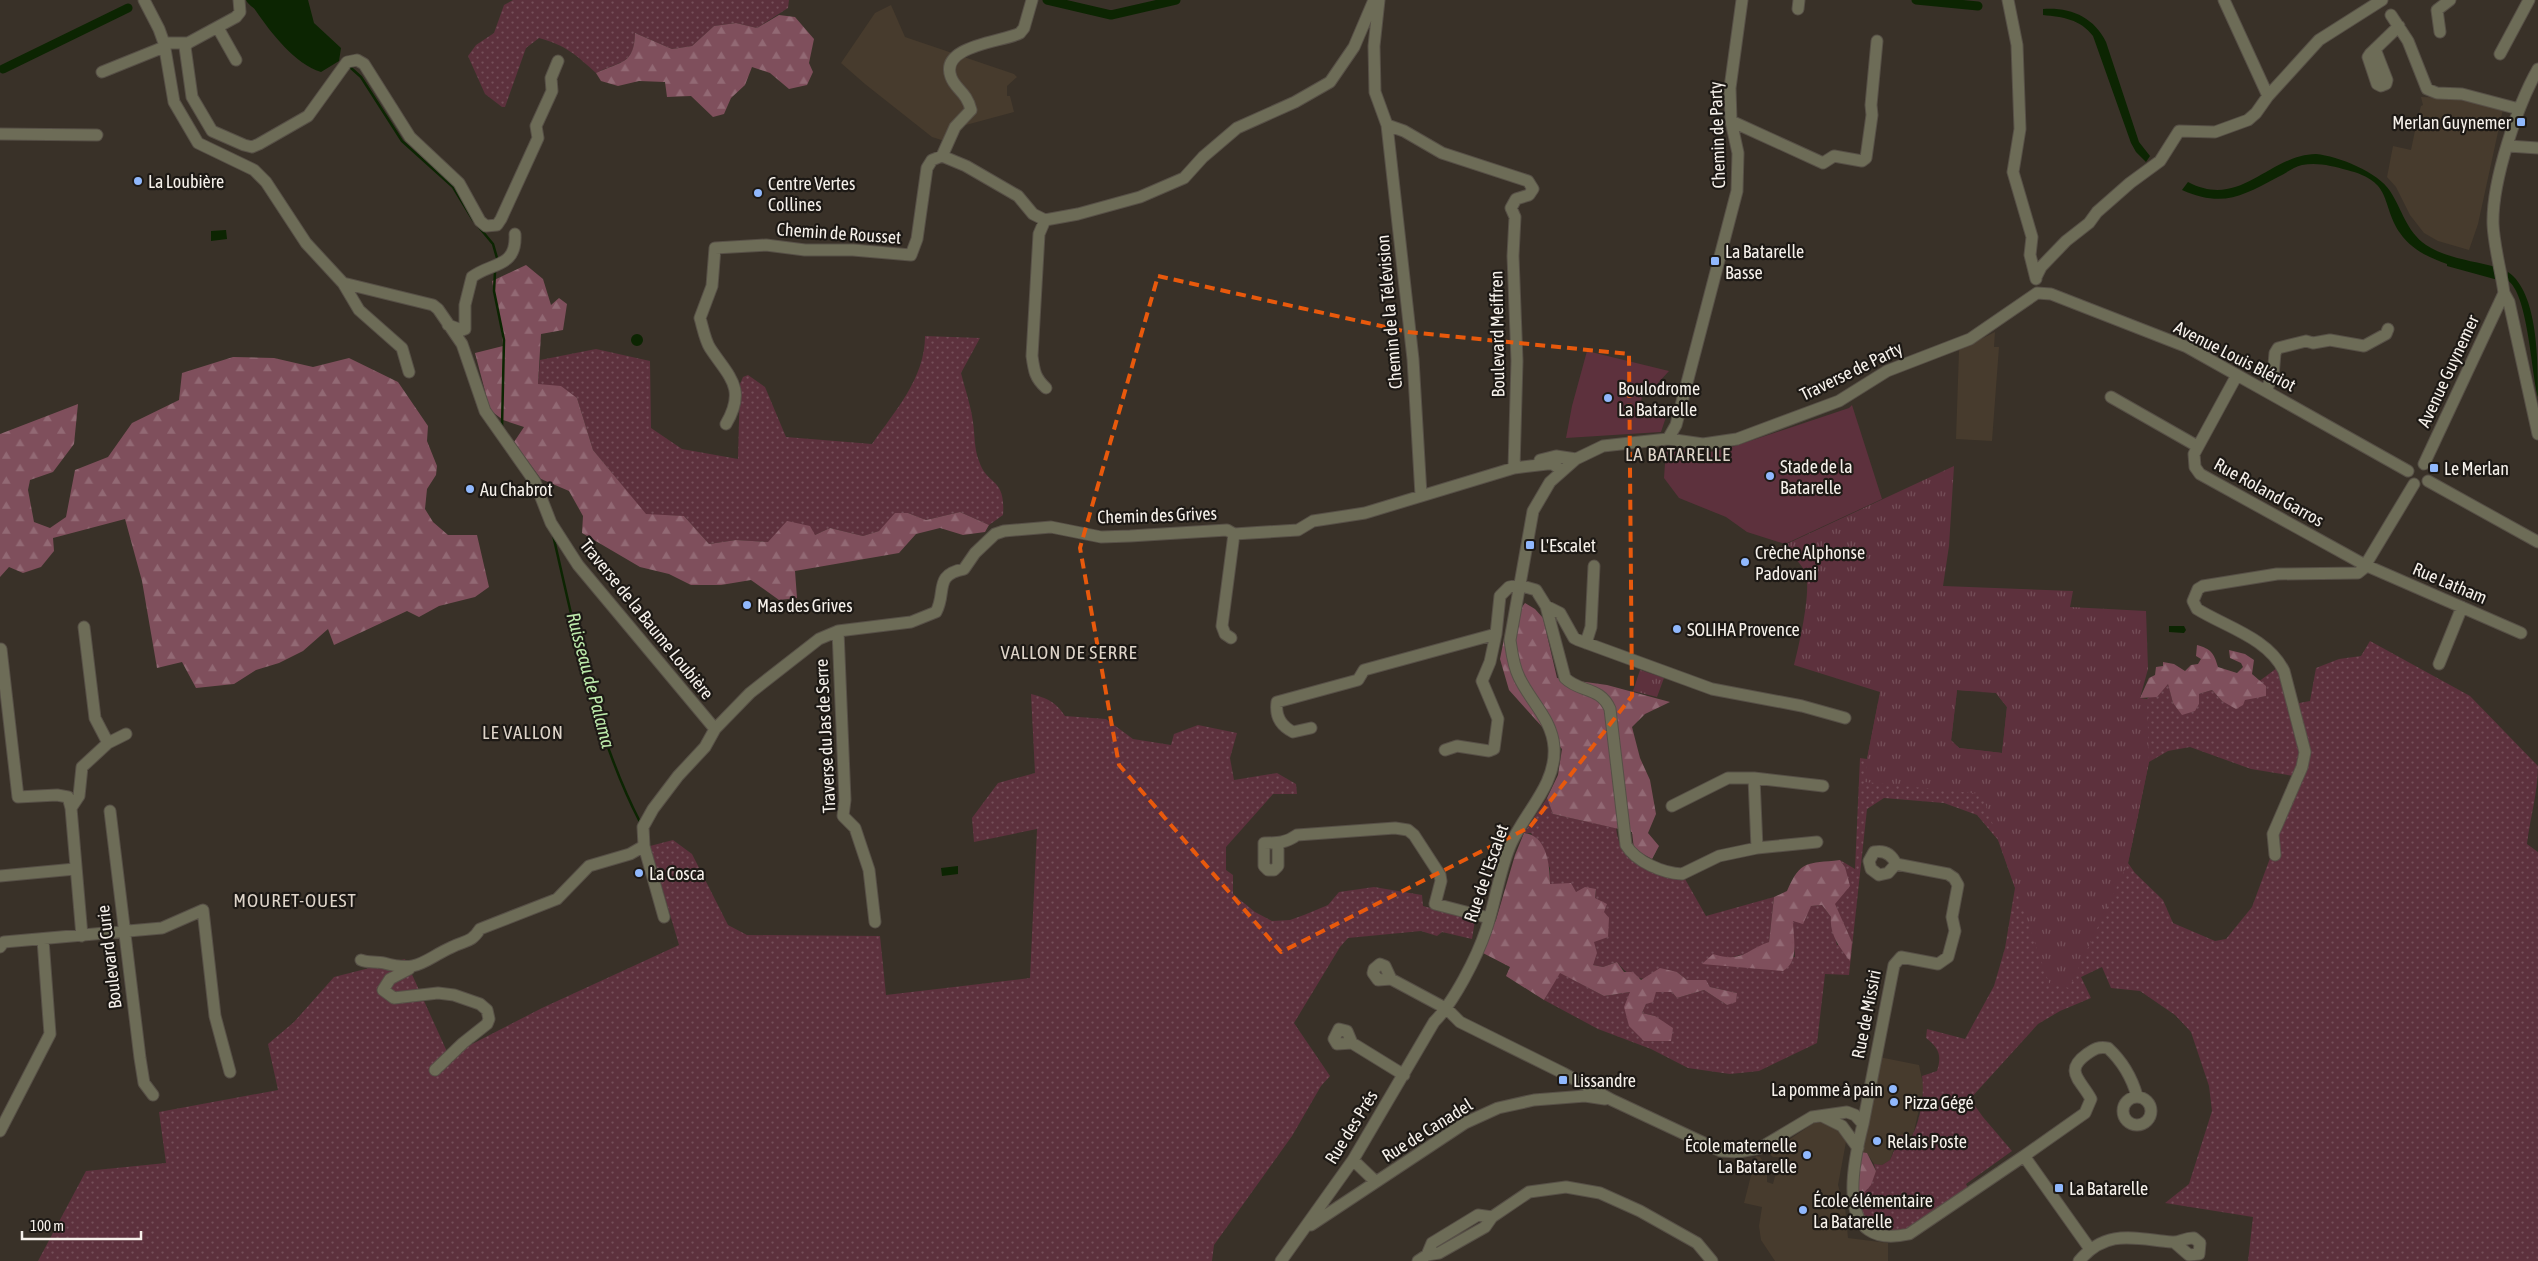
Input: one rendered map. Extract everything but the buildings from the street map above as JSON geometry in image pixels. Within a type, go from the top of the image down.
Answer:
[{"type":"street","points":[[102,72],[164,45],[186,47],[240,12],[239,0]]},
{"type":"street","points":[[1032,2],[1024,28],[1020,33],[967,49],[957,55],[952,62],[950,69],[951,78],[968,98],[971,110],[955,126],[942,156],[966,166],[1018,196],[1033,214],[1045,220],[1078,214],[1140,197],[1184,178],[1203,157],[1237,128],[1294,102],[1330,82],[1354,47],[1374,0]]},
{"type":"street","name":"Chemin de la Télévision","points":[[1379,0],[1374,46],[1375,92],[1387,125],[1413,358],[1421,495]]},
{"type":"street","name":"Chemin de Party","points":[[1668,439],[1676,425],[1737,191],[1738,152],[1731,121],[1730,88],[1742,0]]},
{"type":"street","points":[[2008,0],[2017,45],[2020,130],[2013,172],[2032,238],[2030,255],[2036,277],[2037,294]]},
{"type":"street","points":[[2224,0],[2268,96]]},
{"type":"street","points":[[2036,277],[2041,267],[2066,241],[2089,223],[2097,212],[2130,183],[2160,161],[2179,132],[2215,132],[2248,120],[2326,34],[2382,0]]},
{"type":"street","points":[[2440,32],[2437,10],[2450,0]]},
{"type":"street","points":[[2500,54],[2528,0]]},
{"type":"street","points":[[145,4],[159,29],[164,45],[174,102],[198,144],[254,170],[266,182],[306,243],[343,283],[360,310],[380,331],[402,348],[408,372]]},
{"type":"street","points":[[2391,15],[2411,47],[2427,89],[2438,93],[2462,94],[2519,109]]},
{"type":"street","points":[[2375,49],[2399,26]]},
{"type":"street","points":[[218,28],[236,60]]},
{"type":"street","points":[[1731,121],[1823,163],[1834,156],[1862,161],[1866,158],[1872,115],[1871,105],[1877,41]]},
{"type":"street","points":[[186,47],[192,97],[208,128],[252,147],[308,116],[346,62],[357,60],[364,64],[410,137],[458,184],[480,221],[486,226],[492,227],[501,219],[538,138],[536,126],[552,91],[551,78],[558,61]]},
{"type":"street","points":[[2538,69],[2519,109],[2508,146],[2494,210],[2494,228],[2504,288],[2509,302],[2538,434]]},
{"type":"street","name":"Boulevard Meiffren","points":[[1387,125],[1404,131],[1442,153],[1528,181],[1533,189],[1531,193],[1513,202],[1519,467]]},
{"type":"street","points":[[0,134],[97,135]]},
{"type":"street","points":[[2508,146],[2538,148]]},
{"type":"street","name":"Chemin de Rousset","points":[[726,424],[734,409],[735,391],[728,370],[709,346],[700,318],[712,286],[715,248],[766,245],[805,250],[853,250],[911,255],[917,239],[927,168],[932,160],[942,156]]},
{"type":"street","points":[[1045,220],[1040,234],[1032,356],[1034,373],[1037,380],[1046,388]]},
{"type":"street","points":[[448,325],[462,330],[465,329],[465,305],[472,277],[500,264],[513,252],[515,234]]},
{"type":"street","name":"Traverse de la Baume Loubière","points":[[343,283],[433,305],[462,344],[485,411],[535,482],[551,523],[578,565],[715,730]]},
{"type":"street","name":"Avenue Guynemer","points":[[2424,464],[2504,288]]},
{"type":"street","name":"Traverse de Party","points":[[1668,439],[1703,444],[1737,439],[1838,401],[1886,371],[1970,339],[2037,294]]},
{"type":"street","name":"Avenue Louis Blériot","points":[[2037,294],[2051,294],[2187,347],[2408,471]]},
{"type":"street","points":[[2266,390],[2273,376],[2275,353],[2278,348],[2306,341],[2312,344],[2330,340],[2364,346],[2386,334],[2388,329]]},
{"type":"street","name":"Rue Roland Garros","points":[[2237,375],[2197,446],[2193,460],[2200,474],[2365,565]]},
{"type":"street","points":[[2111,397],[2197,446]]},
{"type":"street","name":"Chemin des Grives","points":[[1519,467],[1553,464],[1562,471],[1576,458],[1603,446],[1668,439]]},
{"type":"street","name":"Chemin des Grives","points":[[664,917],[644,846],[645,822],[678,776],[705,747],[715,730],[744,699],[784,665],[819,639],[838,631],[911,622],[936,612],[940,603],[944,579],[954,571],[964,569],[974,553],[995,534],[1004,531],[1051,526],[1101,536],[1161,536],[1227,530],[1234,534],[1298,530],[1314,520],[1366,513],[1556,456],[1576,458]]},
{"type":"street","points":[[2431,482],[2424,464],[2413,465],[2408,471],[2409,480],[2414,484],[2420,485],[2431,482],[2538,542]]},
{"type":"street","name":"Rue de l'Escalet","points":[[1447,1009],[1476,952],[1489,918],[1509,847],[1547,783],[1554,749],[1552,733],[1519,678],[1512,660],[1510,640],[1533,511],[1550,482],[1562,471]]},
{"type":"street","points":[[2275,855],[2274,834],[2302,767],[2305,752],[2284,671],[2279,662],[2267,649],[2197,609],[2193,602],[2195,594],[2203,586],[2284,574],[2307,572],[2345,575],[2358,573],[2365,565],[2414,484]]},
{"type":"street","points":[[1231,638],[1224,634],[1222,626],[1234,534]]},
{"type":"street","name":"Rue Latham","points":[[2365,565],[2521,633]]},
{"type":"street","points":[[1586,644],[1591,627],[1594,566]]},
{"type":"street","points":[[1445,750],[1457,746],[1489,751],[1494,749],[1498,719],[1482,681],[1490,662],[1496,634],[1500,596],[1508,587],[1519,585],[1536,590],[1546,606],[1565,678],[1573,686],[1598,693],[1606,699],[1610,708],[1626,846],[1630,853],[1652,866],[1682,874],[1718,856],[1757,848],[1817,842]]},
{"type":"street","points":[[1546,606],[1560,613],[1574,638],[1586,644],[1712,689],[1802,706],[1845,718]]},
{"type":"street","points":[[2439,664],[2462,607]]},
{"type":"street","points":[[84,627],[96,718],[108,743]]},
{"type":"street","name":"Traverse du Jas de Serre","points":[[838,631],[845,800],[843,816],[855,828],[869,870],[875,922]]},
{"type":"street","points":[[1311,728],[1293,732],[1288,729],[1280,722],[1276,709],[1277,702],[1358,680],[1364,670],[1496,634]]},
{"type":"street","points":[[1,648],[18,798],[57,795],[68,797],[71,808],[82,936]]},
{"type":"street","points":[[71,808],[79,796],[82,767],[108,743],[126,734]]},
{"type":"street","points":[[1672,806],[1728,778],[1754,778],[1823,786]]},
{"type":"street","points":[[1754,778],[1757,848]]},
{"type":"street","name":"Boulevard Curie","points":[[110,811],[141,1064],[144,1083],[153,1095]]},
{"type":"street","points":[[1278,843],[1288,842],[1297,835],[1395,828],[1408,830],[1414,835],[1440,875],[1441,880],[1435,904],[1489,918]]},
{"type":"street","points":[[435,1070],[463,1043],[487,1024],[489,1019],[487,1010],[480,1004],[454,995],[438,993],[394,998],[383,990],[390,979],[452,947],[473,940],[480,929],[556,899],[589,866],[630,854],[644,846]]},
{"type":"street","name":"Rue de Missiri","points":[[1896,864],[1948,874],[1954,878],[1958,885],[1952,917],[1955,930],[1948,957],[1942,962],[1938,964],[1901,957],[1894,965],[1852,1182],[1853,1205],[1857,1217],[1870,1231],[1891,1238],[1909,1234],[2085,1114],[2091,1099],[2076,1076],[2074,1068],[2078,1060],[2096,1048],[2108,1048],[2113,1052],[2132,1081],[2137,1096]]},
{"type":"street","points":[[0,876],[76,869]]},
{"type":"street","points":[[0,947],[4,942],[162,928],[203,910],[215,1016],[230,1072]]},
{"type":"street","points":[[0,1131],[50,1034],[43,940]]},
{"type":"street","points":[[361,960],[384,963],[395,968],[419,965]]},
{"type":"street","points":[[1391,979],[1447,1009],[1460,1022],[1563,1073],[1612,1100],[1721,1151],[1738,1152],[1760,1148],[1781,1137],[1804,1121],[1822,1116],[1846,1113],[1854,1115],[1862,1126],[1858,1133],[1846,1130],[1822,1116]]},
{"type":"street","name":"Rue des Prés","points":[[1281,1261],[1353,1160],[1434,1022],[1447,1009]]},
{"type":"street","points":[[1352,1044],[1404,1074]]},
{"type":"street","points":[[1846,1113],[1862,1102],[1868,1093]]},
{"type":"street","name":"Rue de Canadel","points":[[1304,1229],[1466,1123],[1498,1108],[1534,1100],[1585,1096],[1612,1100]]},
{"type":"street","points":[[1846,1113],[1846,1130],[1858,1148]]},
{"type":"street","points":[[2024,1156],[2090,1249]]},
{"type":"street","points":[[1353,1160],[1376,1182]]},
{"type":"street","points":[[1423,1258],[1440,1254],[1477,1232],[1485,1227],[1492,1217],[1529,1192],[1566,1187],[1600,1192],[1683,1233],[1697,1243],[1712,1261]]},
{"type":"street","points":[[2080,1261],[2090,1249],[2120,1236],[2174,1242]]},
{"type":"highlighted area","points":[[1158,276],[1408,332],[1629,354],[1632,696],[1530,827],[1281,952],[1119,765],[1080,548]]},
{"type":"shaded area","points":[[246,0],[308,0],[314,23],[341,48],[339,61],[321,72],[311,68],[284,47]]},
{"type":"shaded area","points":[[891,5],[905,37],[1014,74],[1017,77],[1007,86],[1007,96],[1010,96],[1014,112],[962,126],[951,143],[932,137],[865,84],[841,63],[875,13]]},
{"type":"shaded area","points":[[2043,9],[2063,10],[2080,15],[2101,33],[2106,42],[2139,142],[2150,156],[2146,162],[2136,152],[2131,143],[2093,36],[2077,22],[2043,15]]},
{"type":"shaded area","points":[[2421,97],[2456,98],[2503,109],[2478,224],[2469,250],[2438,241],[2424,233],[2410,215],[2396,187],[2387,177],[2393,146],[2411,150],[2421,106],[2423,105]]},
{"type":"shaded area","points":[[2316,154],[2325,155],[2357,166],[2376,177],[2390,191],[2409,227],[2426,245],[2460,259],[2496,267],[2498,280],[2447,266],[2447,264],[2427,256],[2415,248],[2400,233],[2379,187],[2362,175],[2347,170],[2319,164],[2302,165],[2254,190],[2221,199],[2196,195],[2182,190],[2188,182],[2207,189],[2224,190],[2239,186],[2283,163],[2299,157]]},
{"type":"shaded area","points":[[226,230],[227,239],[211,241],[211,231]]},
{"type":"shaded area","points":[[2508,272],[2518,282],[2531,311],[2538,365],[2538,397],[2524,315],[2514,287],[2507,280]]},
{"type":"shaded area","points":[[1995,332],[1994,347],[1999,347],[1992,441],[1956,439],[1959,350]]},
{"type":"shaded area","points":[[635,334],[639,334],[643,340],[639,346],[635,346],[631,342],[631,338]]},
{"type":"shaded area","points":[[2169,626],[2184,626],[2186,630],[2184,633],[2169,632]]},
{"type":"shaded area","points":[[958,866],[958,874],[942,876],[941,868]]},
{"type":"shaded area","points":[[1879,1057],[1919,1065],[1924,1088],[1911,1138],[1897,1140],[1890,1160],[1882,1165],[1874,1164],[1867,1153],[1861,1152]]},
{"type":"shaded area","name":"École élémentaire La Batarelle","points":[[1822,1122],[1835,1127],[1844,1136],[1846,1142],[1838,1185],[1841,1196],[1844,1196],[1848,1238],[1888,1243],[1888,1261],[1775,1261],[1761,1240],[1759,1226],[1762,1207],[1744,1203],[1756,1156],[1760,1157],[1767,1168],[1767,1182],[1773,1184],[1780,1157],[1773,1157],[1765,1150],[1784,1143],[1814,1123]]},
{"type":"green space","points":[[513,0],[789,0],[788,8],[757,28],[736,23],[714,26],[692,46],[672,49],[635,33],[632,51],[629,56],[620,63],[596,73],[570,51],[539,38],[526,48],[505,107],[502,107],[485,94],[468,56],[476,45],[494,33],[504,5]]},
{"type":"green space","points":[[779,15],[795,17],[814,39],[809,63],[813,72],[807,85],[789,89],[770,73],[752,67],[745,85],[731,98],[724,114],[713,117],[691,96],[667,97],[665,82],[639,81],[618,86],[601,81],[596,73],[619,64],[629,57],[635,33],[672,49],[692,46],[714,26],[736,23],[757,28]]},
{"type":"green space","points":[[526,265],[543,279],[551,305],[559,298],[567,304],[563,330],[541,334],[538,384],[561,386],[577,398],[593,450],[646,514],[684,516],[709,544],[736,540],[768,542],[787,521],[810,526],[815,535],[830,528],[863,536],[879,531],[895,513],[908,513],[926,520],[960,512],[989,525],[985,532],[963,535],[940,528],[916,534],[899,553],[795,571],[797,598],[779,600],[751,580],[721,585],[691,585],[669,574],[640,567],[582,533],[583,516],[569,491],[541,479],[514,442],[524,427],[503,420],[490,410],[475,353],[503,346],[501,324],[492,281]]},
{"type":"green space","points":[[925,336],[980,338],[961,373],[971,410],[977,456],[982,469],[1002,494],[1003,515],[989,525],[960,512],[926,520],[908,513],[879,531],[863,536],[830,528],[815,535],[768,542],[736,540],[709,544],[684,516],[646,515],[593,450],[577,398],[538,384],[540,360],[596,349],[650,361],[651,428],[682,449],[738,459],[740,384],[743,377],[748,375],[765,387],[786,437],[872,444],[899,406],[914,380],[924,351]]},
{"type":"green space","name":"Boulodrome La Batarelle","points":[[1587,351],[1669,371],[1648,394],[1643,392],[1640,406],[1669,408],[1661,432],[1566,438],[1572,406]]},
{"type":"green space","points":[[233,357],[274,358],[313,367],[349,358],[398,382],[428,426],[427,441],[437,466],[436,475],[427,489],[425,509],[433,522],[448,535],[477,535],[489,587],[475,597],[439,606],[419,617],[407,611],[334,645],[328,629],[303,651],[279,663],[256,670],[234,684],[196,688],[182,662],[157,668],[142,581],[125,519],[53,538],[54,551],[41,567],[23,573],[9,567],[0,577],[0,434],[78,404],[74,444],[53,472],[30,480],[28,490],[34,522],[50,528],[66,517],[75,470],[108,457],[132,423],[179,400],[182,373]]},
{"type":"green space","name":"Stade de la Batarelle","points":[[1852,405],[1882,499],[1785,544],[1747,532],[1726,517],[1679,498],[1664,478],[1666,448],[1710,452],[1735,446],[1849,408]]},
{"type":"green space","points":[[1954,466],[1949,546],[1943,586],[2073,591],[2070,607],[2146,611],[2148,669],[2140,698],[2147,699],[2149,762],[2128,863],[2069,988],[2049,983],[1982,794],[1865,782],[1867,759],[1880,692],[1794,665],[1806,606],[1806,575],[1802,566],[1795,559],[1778,548]],"holes":[[[1957,690],[1996,693],[2007,707],[2002,753],[1959,748],[1951,741]]]},
{"type":"green space","points":[[1525,603],[1535,609],[1543,618],[1557,678],[1607,685],[1670,702],[1645,714],[1632,727],[1640,758],[1650,780],[1656,814],[1648,833],[1659,846],[1652,859],[1634,849],[1632,832],[1553,814],[1547,798],[1558,775],[1562,749],[1509,690],[1500,659],[1506,629]]},
{"type":"green space","points":[[2370,641],[2470,696],[2538,766],[2537,786],[2527,844],[2538,852],[2538,1261],[2248,1261],[2253,1217],[2165,1203],[2189,1184],[2212,1111],[2209,1086],[2191,1032],[2175,1015],[2140,991],[2111,988],[2102,967],[2081,977],[2091,998],[2060,1011],[2038,1024],[1970,1099],[2012,1151],[1966,1184],[1968,1188],[1918,1224],[1896,1233],[1887,1234],[1866,1223],[1857,1200],[1876,1171],[1874,1164],[1882,1165],[1890,1160],[1901,1135],[1911,1138],[1921,1108],[1922,1076],[1937,1071],[1939,1056],[1937,1049],[1926,1038],[1927,1029],[1965,1039],[1994,986],[2005,948],[2015,888],[1998,840],[1977,815],[1944,803],[1884,798],[1867,809],[1849,975],[1825,974],[1817,1043],[1759,1071],[1730,1074],[1688,1068],[1651,1049],[1598,1029],[1544,1000],[1559,972],[1604,996],[1630,992],[1644,1041],[1671,1041],[1655,1016],[1642,1013],[1646,1004],[1656,992],[1672,992],[1677,998],[1704,990],[1727,1005],[1737,993],[1710,987],[1706,981],[1687,980],[1677,972],[1644,979],[1631,975],[1617,962],[1603,967],[1593,965],[1594,942],[1604,912],[1595,898],[1596,890],[1576,892],[1550,884],[1550,868],[1531,833],[1524,833],[1547,798],[1553,814],[1616,828],[1619,842],[1624,852],[1640,866],[1685,879],[1706,916],[1774,897],[1769,942],[1745,954],[1703,964],[1795,957],[1792,920],[1811,906],[1822,905],[1831,917],[1837,945],[1852,942],[1834,904],[1845,867],[1840,860],[1855,869],[1860,758],[1867,759],[1878,703],[1923,676],[1972,691],[1957,690],[1951,740],[1959,748],[2002,753],[2007,707],[1996,693],[1979,692],[2147,699],[2168,683],[2173,703],[2182,714],[2199,704],[2199,694],[2212,690],[2222,701],[2266,696],[2266,687],[2258,682],[2277,668],[2289,705],[2310,701],[2316,668],[2339,659],[2361,656]],"holes":[[[2190,747],[2251,769],[2300,777],[2252,907],[2226,939],[2215,941],[2173,923],[2163,900],[2135,873],[2128,863],[2149,762],[2168,751]]]},
{"type":"green space","points":[[2197,645],[2211,652],[2218,667],[2237,673],[2243,667],[2241,663],[2230,658],[2229,650],[2245,654],[2254,660],[2252,674],[2266,686],[2266,696],[2245,700],[2243,705],[2236,709],[2222,701],[2212,690],[2199,694],[2199,704],[2195,711],[2182,715],[2173,703],[2168,684],[2157,697],[2140,698],[2149,678],[2155,675],[2156,667],[2163,666],[2163,662],[2174,664],[2185,671],[2191,665],[2198,664],[2201,659],[2196,656]]},
{"type":"green space","points":[[1640,670],[1664,678],[1657,697],[1633,691]]},
{"type":"green space","points":[[1031,694],[1051,701],[1065,716],[1106,719],[1133,739],[1171,745],[1174,734],[1198,725],[1237,733],[1230,758],[1234,780],[1277,773],[1296,784],[1297,794],[1273,794],[1226,847],[1226,870],[1233,875],[1233,894],[1255,912],[1272,921],[1290,920],[1328,905],[1339,892],[1374,887],[1422,895],[1423,906],[1475,920],[1472,939],[1442,932],[1437,936],[1421,931],[1348,938],[1340,947],[1294,1023],[1330,1076],[1321,1086],[1292,1136],[1214,1245],[1212,1261],[38,1261],[86,1171],[166,1163],[159,1112],[278,1090],[268,1044],[294,1022],[334,977],[405,959],[449,1056],[542,1008],[679,945],[650,846],[673,840],[692,854],[728,925],[747,935],[880,936],[886,995],[1030,978],[1037,829],[974,842],[972,818],[998,783],[1035,773]]},
{"type":"green space","points":[[1524,833],[1538,839],[1546,852],[1550,884],[1571,883],[1576,892],[1585,887],[1596,889],[1595,898],[1607,904],[1604,912],[1609,918],[1608,937],[1594,942],[1597,953],[1593,965],[1603,967],[1617,962],[1624,972],[1633,972],[1641,980],[1660,968],[1677,972],[1687,980],[1706,980],[1710,987],[1737,993],[1736,1002],[1727,1005],[1704,990],[1677,998],[1672,992],[1656,992],[1653,1002],[1646,1004],[1642,1013],[1655,1016],[1673,1028],[1671,1041],[1644,1041],[1629,1026],[1624,1007],[1630,992],[1604,996],[1560,973],[1544,1000],[1506,976],[1510,967],[1481,952],[1496,920],[1515,855]]},
{"type":"green space","points":[[1840,860],[1845,867],[1850,886],[1835,904],[1852,942],[1850,961],[1833,935],[1831,917],[1822,905],[1811,906],[1803,924],[1793,921],[1794,955],[1788,967],[1783,971],[1702,964],[1713,954],[1737,957],[1769,942],[1774,897],[1787,891],[1797,873],[1806,865]]},
{"type":"green space","points":[[1861,1152],[1867,1153],[1876,1171],[1871,1185],[1857,1200]]},
{"type":"waterway","points":[[1047,0],[1111,15],[1176,0]]},
{"type":"waterway","points":[[1916,0],[1978,6]]},
{"type":"waterway","points":[[3,69],[128,8]]},
{"type":"waterway","name":"Ruisseau de Palama","points":[[351,68],[361,77],[402,141],[453,187],[473,220],[493,244],[497,258]]},
{"type":"waterway","name":"Ruisseau de Palama","points":[[495,272],[494,291],[504,340],[502,427]]},
{"type":"waterway","name":"Ruisseau de Palama","points":[[553,535],[598,718],[624,788],[640,822]]},
{"type":"place","name":"Merlan Guynemer","points":[[2521,122]]},
{"type":"place","name":"La Loubière","points":[[138,181]]},
{"type":"place","name":"Centre Vertes Collines","points":[[758,193]]},
{"type":"place","name":"La Batarelle Basse","points":[[1715,261]]},
{"type":"place","name":"Boulodrome La Batarelle","points":[[1608,398]]},
{"type":"place","name":"Le Merlan","points":[[2434,468]]},
{"type":"place","name":"Stade de la Batarelle","points":[[1770,476]]},
{"type":"place","name":"Au Chabrot","points":[[470,489]]},
{"type":"place","name":"L'Escalet","points":[[1530,545]]},
{"type":"place","name":"Crèche Alphonse Padovani","points":[[1745,562]]},
{"type":"place","name":"Mas des Grives","points":[[747,605]]},
{"type":"place","name":"SOLIHA Provence","points":[[1677,629]]},
{"type":"place","name":"La Cosca","points":[[639,873]]},
{"type":"place","name":"Lissandre","points":[[1563,1080]]},
{"type":"place","name":"La pomme à pain","points":[[1893,1089]]},
{"type":"place","name":"Pizza Gégé","points":[[1894,1102]]},
{"type":"place","name":"Relais Poste","points":[[1877,1141]]},
{"type":"place","name":"École maternelle La Batarelle","points":[[1807,1155]]},
{"type":"place","name":"La Batarelle","points":[[2059,1188]]},
{"type":"place","name":"École élémentaire La Batarelle","points":[[1803,1210]]},
{"type":"district","name":"LA BATARELLE","points":[[1678,454]]},
{"type":"district","name":"VALLON DE SERRE","points":[[1069,652]]},
{"type":"district","name":"LE VALLON","points":[[523,732]]},
{"type":"district","name":"MOURET-OUEST","points":[[295,900]]}]
